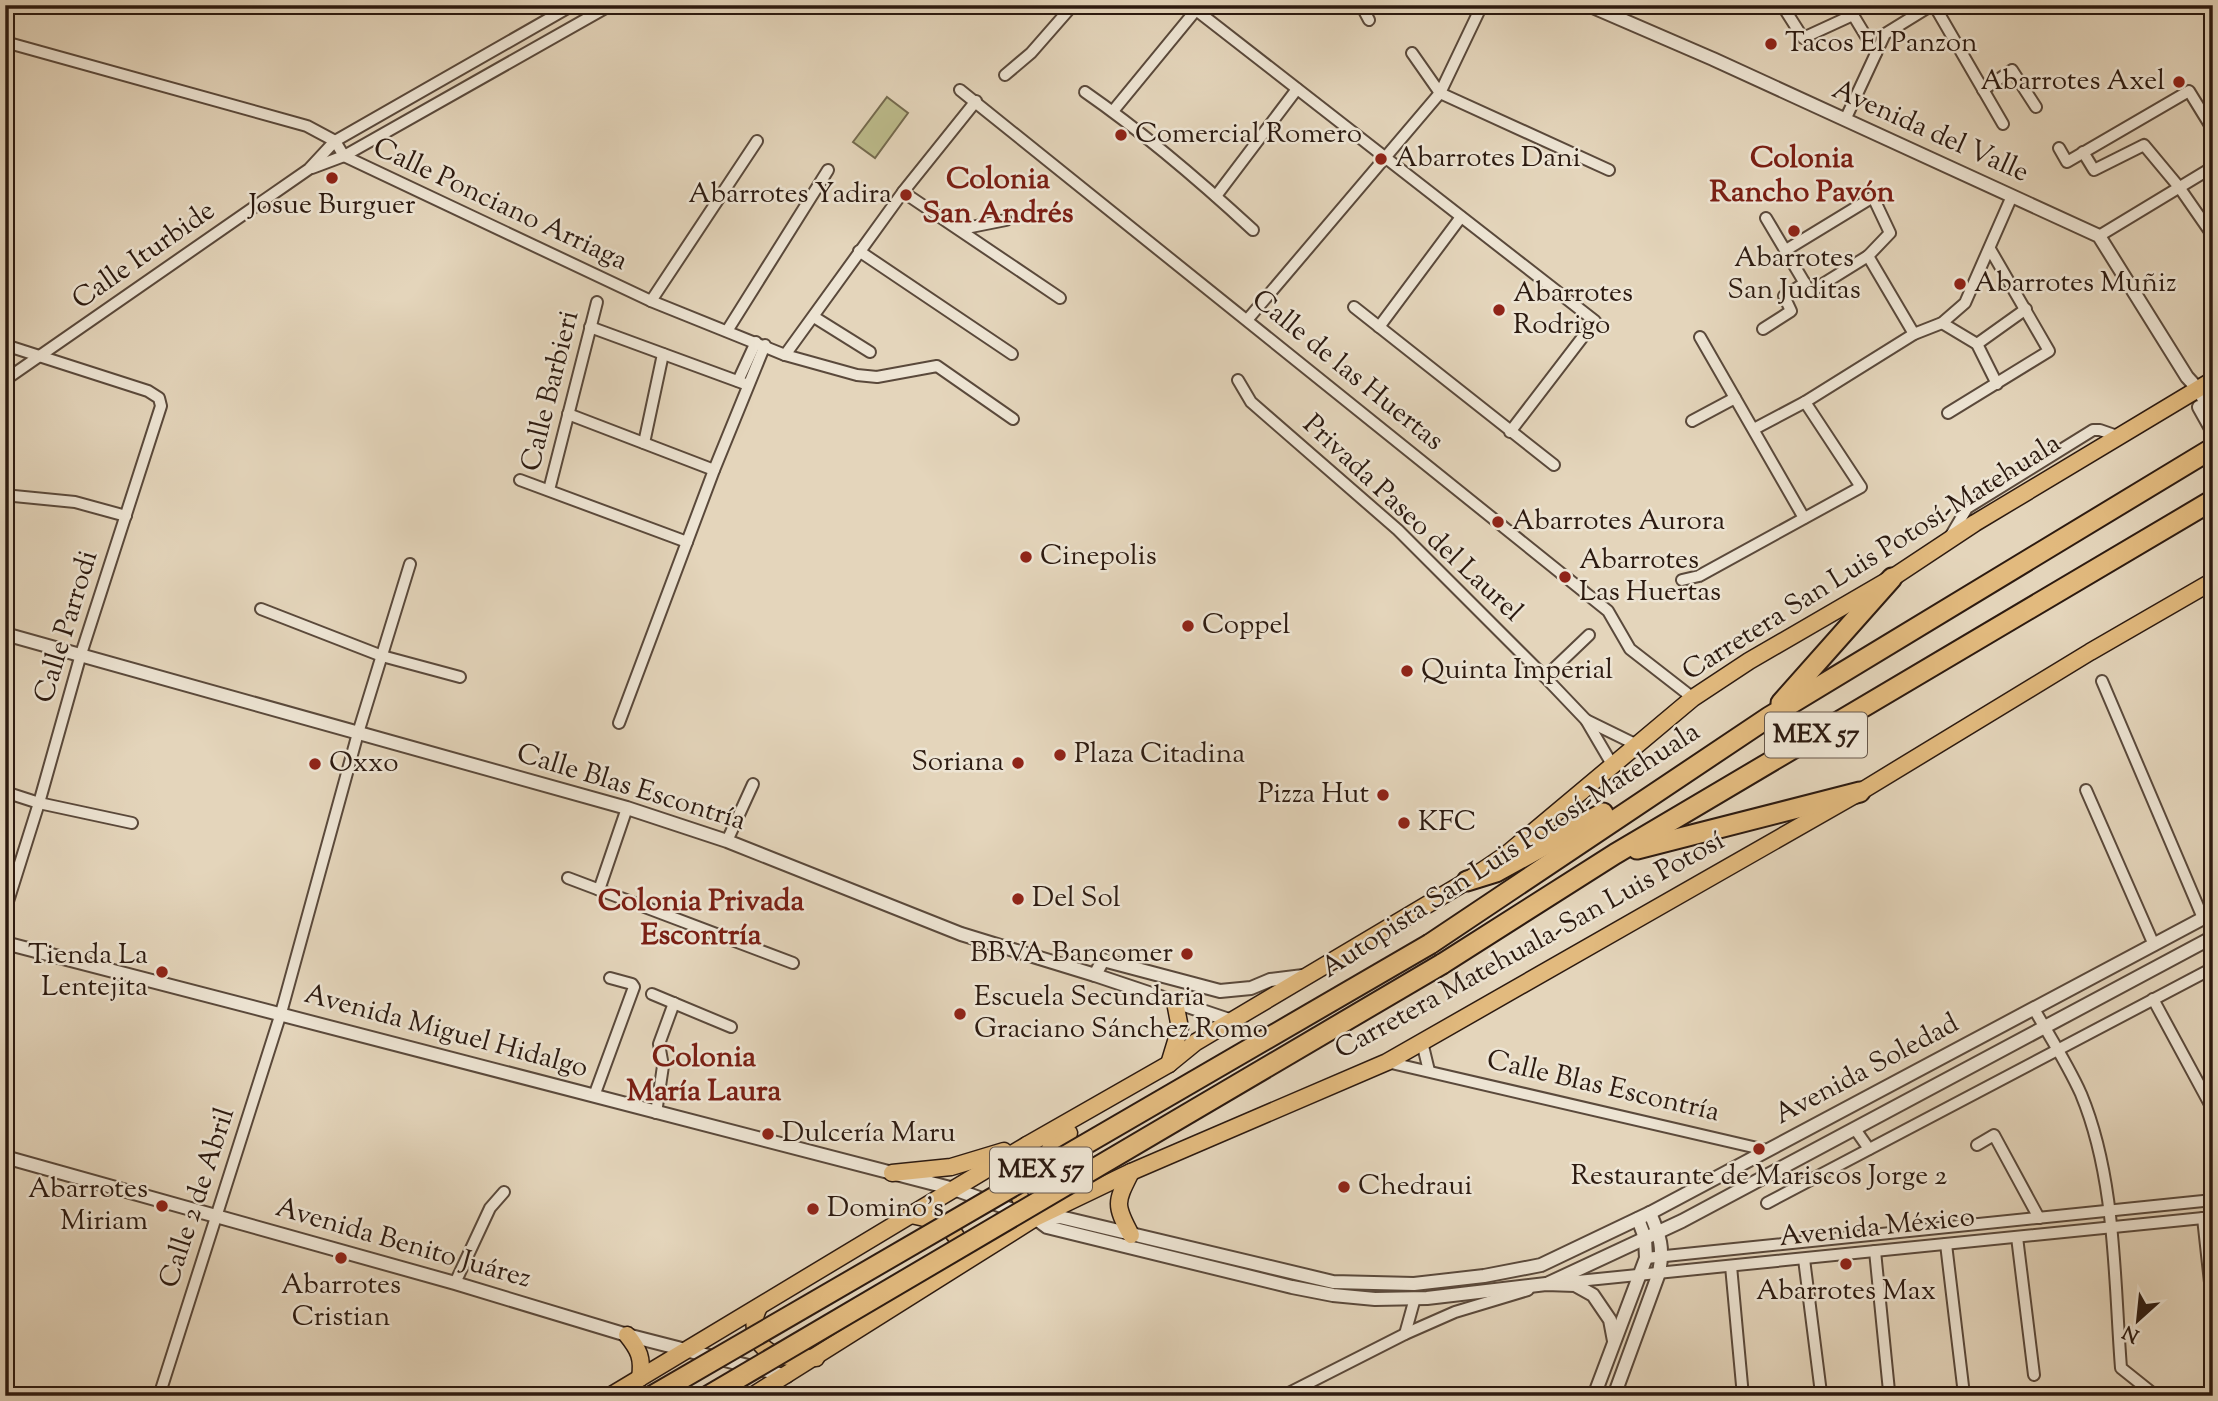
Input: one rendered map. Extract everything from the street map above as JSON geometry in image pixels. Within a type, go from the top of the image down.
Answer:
[{"type":"highway","name":"Autopista San Luis Potosí-Matehuala","points":[[650,1396],[1430,944],[1705,757],[2213,448]]},
{"type":"highway","name":"MEX 57","points":[[708,1396],[1442,964],[1615,854],[2213,500]]},
{"type":"highway","points":[[1769,717],[1892,578]]},
{"type":"highway","points":[[1467,881],[1496,872],[1705,757]]},
{"type":"highway","points":[[1615,854],[1860,792]]},
{"type":"main road","name":"Carretera San Luis Potosí-Matehuala","points":[[617,1392],[1027,1145],[1169,1065],[1196,1042],[1467,881],[1507,854],[1693,698],[1749,660],[1892,578],[1947,541],[2120,437],[2192,387],[2213,380]]},
{"type":"main road","name":"Carretera Matehuala-San Luis Potosí","points":[[752,1396],[1035,1218],[1131,1172],[1387,1062],[1860,792],[2090,652],[2213,581]]},
{"type":"main road","points":[[1169,1065],[1180,1028],[1175,1003]]},
{"type":"main road","points":[[1103,1185],[1078,1183],[1065,1178],[1054,1168],[1048,1153],[1050,1145],[1094,1119],[1136,1084]]},
{"type":"main road","points":[[892,1173],[951,1167],[1027,1145]]},
{"type":"main road","points":[[1027,1145],[1014,1173],[1015,1191],[1035,1218]]},
{"type":"main road","points":[[1130,1235],[1119,1214],[1118,1205],[1119,1195],[1131,1172]]},
{"type":"main road","points":[[1008,1235],[1013,1222],[1009,1208]]},
{"type":"main road","points":[[911,1215],[945,1224],[954,1233],[962,1252],[960,1266]]},
{"type":"main road","points":[[759,1307],[754,1315],[754,1325],[763,1348],[776,1356],[816,1358]]},
{"type":"main road","points":[[627,1335],[640,1352],[640,1378]]},
{"type":"main road","points":[[617,1392],[650,1396]]},
{"type":"street","name":"Calle Iturbide","points":[[5,380],[309,169],[335,141],[573,5]]},
{"type":"street","name":"Calle Iturbide","points":[[309,169],[344,156],[611,5]]},
{"type":"street","points":[[1005,75],[1031,53],[1073,5]]},
{"type":"street","points":[[1361,5],[1369,20]]},
{"type":"street","points":[[1248,319],[1440,93],[1482,5]]},
{"type":"street","name":"Avenida del Valle","points":[[1588,5],[1713,59],[2099,236]]},
{"type":"street","points":[[1782,5],[1803,38],[1850,10],[1876,53]]},
{"type":"street","points":[[1845,120],[1885,33],[1933,5],[2003,124]]},
{"type":"street","points":[[1113,111],[1196,10],[1595,321],[1510,432]]},
{"type":"street","name":"Calle Ponciano Arriaga","points":[[5,42],[307,126],[335,141],[344,156],[651,301],[785,355],[867,376],[877,377],[932,366],[941,368],[1013,419]]},
{"type":"street","points":[[1412,53],[1440,93],[1609,170]]},
{"type":"street","points":[[1983,90],[2012,70],[2036,107]]},
{"type":"street","name":"Calle de las Huertas","points":[[960,89],[1608,611],[1630,649],[1693,698]]},
{"type":"street","points":[[1216,196],[1297,89]]},
{"type":"street","points":[[2059,148],[2067,162],[2189,91],[2213,130]]},
{"type":"street","points":[[1085,92],[1113,111],[1253,230]]},
{"type":"street","points":[[785,355],[903,192],[976,101]]},
{"type":"street","points":[[651,301],[757,141]]},
{"type":"street","points":[[2083,152],[2094,170],[2144,145],[2179,187],[2213,236]]},
{"type":"street","points":[[2213,167],[2099,236],[2192,387],[2213,415]]},
{"type":"street","points":[[727,331],[828,170]]},
{"type":"street","points":[[903,192],[1060,298]]},
{"type":"street","points":[[1754,429],[1805,402],[1914,334],[1942,323],[1965,303],[2012,196]]},
{"type":"street","points":[[1766,218],[1810,292],[1868,256],[1890,233],[1873,197],[1786,250]]},
{"type":"street","points":[[1379,327],[1461,217]]},
{"type":"street","points":[[961,229],[1006,220]]},
{"type":"street","points":[[1948,413],[2049,351],[1990,249]]},
{"type":"street","points":[[859,251],[1012,354]]},
{"type":"street","points":[[1868,256],[1914,334]]},
{"type":"street","points":[[1763,329],[1791,311],[1784,296],[1805,283]]},
{"type":"street","name":"Calle Barbieri","points":[[548,490],[597,302]]},
{"type":"street","points":[[1354,307],[1554,465]]},
{"type":"street","points":[[1976,344],[2026,309]]},
{"type":"street","points":[[814,317],[870,352]]},
{"type":"street","points":[[1942,323],[1976,344],[1997,384]]},
{"type":"street","points":[[590,327],[743,383]]},
{"type":"street","points":[[1700,337],[1804,518]]},
{"type":"street","points":[[619,723],[714,470],[743,383],[760,344]]},
{"type":"street","points":[[5,345],[41,355]]},
{"type":"street","points":[[644,443],[663,354]]},
{"type":"street","name":"Calle Parrodi","points":[[5,911],[81,654],[161,407],[159,397],[148,391],[41,355]]},
{"type":"street","name":"Privada Paseo del Laurel","points":[[1238,380],[1251,401],[1398,530],[1545,677],[1586,720],[1613,766]]},
{"type":"street","points":[[2192,387],[2213,432]]},
{"type":"street","points":[[1692,421],[1735,398]]},
{"type":"street","points":[[1682,580],[1699,576],[1861,487],[1805,402]]},
{"type":"street","points":[[568,414],[714,470]]},
{"type":"street","points":[[520,480],[687,542]]},
{"type":"street","points":[[14,496],[75,502],[126,516]]},
{"type":"street","name":"Calle 2 de Abril","points":[[159,1396],[281,1013],[358,733],[410,564]]},
{"type":"street","points":[[261,609],[382,656],[460,677]]},
{"type":"street","name":"Calle Blas Escontría","points":[[5,634],[627,808],[727,841],[961,934],[1232,1021]]},
{"type":"street","points":[[1545,677],[1589,635]]},
{"type":"street","points":[[2102,681],[2208,916]]},
{"type":"street","name":"Privada Paseo del Laurel","points":[[1586,720],[1637,745]]},
{"type":"street","points":[[727,841],[752,784]]},
{"type":"street","points":[[2086,790],[2154,944]]},
{"type":"street","points":[[5,792],[39,803],[132,824]]},
{"type":"street","points":[[599,890],[627,808]]},
{"type":"street","points":[[568,878],[793,964]]},
{"type":"street","name":"Avenida Soledad","points":[[1541,1265],[1650,1213],[2208,916]]},
{"type":"street","name":"Avenida Soledad","points":[[1546,1284],[1658,1232],[2213,937]]},
{"type":"street","name":"Avenida Miguel Hidalgo","points":[[5,943],[954,1189],[1035,1218],[1047,1227],[1292,1287],[1375,1299],[1415,1298],[1546,1284]]},
{"type":"street","points":[[1095,975],[1103,960],[1220,991],[1251,988],[1270,980],[1307,975]]},
{"type":"street","points":[[1767,1203],[2213,968]]},
{"type":"street","points":[[594,1097],[634,987],[632,984],[610,978]]},
{"type":"street","points":[[652,994],[730,1027]]},
{"type":"street","points":[[2153,999],[2213,1110]]},
{"type":"street","points":[[656,1113],[663,1066],[659,1044],[674,1003]]},
{"type":"street","points":[[2034,1009],[2072,1076],[2092,1126],[2105,1179],[2121,1368],[2156,1396]]},
{"type":"street","points":[[1422,1042],[1429,1071]]},
{"type":"street","name":"Calle Blas Escontría","points":[[1387,1062],[1766,1150]]},
{"type":"street","points":[[1855,1129],[1869,1149]]},
{"type":"street","points":[[1977,1144],[1994,1135],[2039,1219]]},
{"type":"street","name":"Avenida Benito Juárez","points":[[5,1157],[454,1283],[627,1335],[787,1376]]},
{"type":"street","points":[[454,1283],[490,1208],[504,1192]]},
{"type":"street","name":"Avenida México","points":[[1646,1258],[2213,1200]]},
{"type":"street","points":[[1614,1396],[1659,1273],[1663,1245],[1650,1213]]},
{"type":"street","name":"Avenida Miguel Hidalgo","points":[[1035,1218],[1060,1217],[1333,1282],[1414,1284],[1484,1276],[1541,1265]]},
{"type":"street","points":[[2208,1217],[2213,1310]]},
{"type":"street","name":"Avenida México","points":[[1283,1396],[1405,1334],[1455,1312],[1546,1284],[2208,1217]]},
{"type":"street","points":[[1594,1396],[1646,1258],[1646,1238],[1638,1219]]},
{"type":"street","points":[[2017,1237],[2034,1375]]},
{"type":"street","points":[[1946,1244],[1963,1386]]},
{"type":"street","points":[[1875,1251],[1889,1391]]},
{"type":"street","points":[[1804,1259],[1821,1393]]},
{"type":"street","points":[[1731,1266],[1743,1396]]},
{"type":"street","points":[[1546,1284],[1575,1285],[1593,1295],[1610,1320],[1614,1341]]},
{"type":"street","points":[[1405,1334],[1415,1298]]},
{"type":"shaded area","points":[[887,97],[908,113],[875,158],[853,142]]},
{"type":"place","name":"Tacos El Panzon","points":[[1771,44]]},
{"type":"place","name":"Abarrotes Axel","points":[[2179,82]]},
{"type":"place","name":"Comercial Romero","points":[[1121,135]]},
{"type":"place","name":"Abarrotes Dani","points":[[1381,159]]},
{"type":"place","name":"Josue Burguer","points":[[332,178]]},
{"type":"place","name":"Abarrotes Yadira","points":[[906,195]]},
{"type":"place","name":"Abarrotes San Juditas","points":[[1794,231]]},
{"type":"place","name":"Abarrotes Muñiz","points":[[1960,284]]},
{"type":"place","name":"Abarrotes Rodrigo","points":[[1499,310]]},
{"type":"place","name":"Abarrotes Aurora","points":[[1498,522]]},
{"type":"place","name":"Cinepolis","points":[[1026,557]]},
{"type":"place","name":"Abarrotes Las Huertas","points":[[1565,577]]},
{"type":"place","name":"Coppel","points":[[1188,626]]},
{"type":"place","name":"Quinta Imperial","points":[[1407,671]]},
{"type":"place","name":"Plaza Citadina","points":[[1060,755]]},
{"type":"place","name":"Soriana","points":[[1018,763]]},
{"type":"place","name":"Oxxo","points":[[315,764]]},
{"type":"place","name":"Pizza Hut","points":[[1383,795]]},
{"type":"place","name":"KFC","points":[[1404,823]]},
{"type":"place","name":"Del Sol","points":[[1018,899]]},
{"type":"place","name":"BBVA Bancomer","points":[[1187,954]]},
{"type":"place","name":"Tienda La Lentejita","points":[[162,972]]},
{"type":"place","name":"Escuela Secundaria Graciano Sánchez Romo","points":[[960,1014]]},
{"type":"place","name":"Dulcería Maru","points":[[768,1134]]},
{"type":"place","name":"Restaurante de Mariscos Jorge 2","points":[[1759,1149]]},
{"type":"place","name":"Chedraui","points":[[1344,1187]]},
{"type":"place","name":"Abarrotes Miriam","points":[[162,1206]]},
{"type":"place","name":"Domino's","points":[[813,1209]]},
{"type":"place","name":"Abarrotes Cristian","points":[[341,1258]]},
{"type":"place","name":"Abarrotes Max","points":[[1846,1264]]},
{"type":"district","name":"Colonia Rancho Pavón","points":[[1802,176]]},
{"type":"district","name":"Colonia San Andrés","points":[[998,197]]},
{"type":"district","name":"Colonia Privada Escontría","points":[[701,919]]},
{"type":"district","name":"Colonia María Laura","points":[[704,1075]]}]
